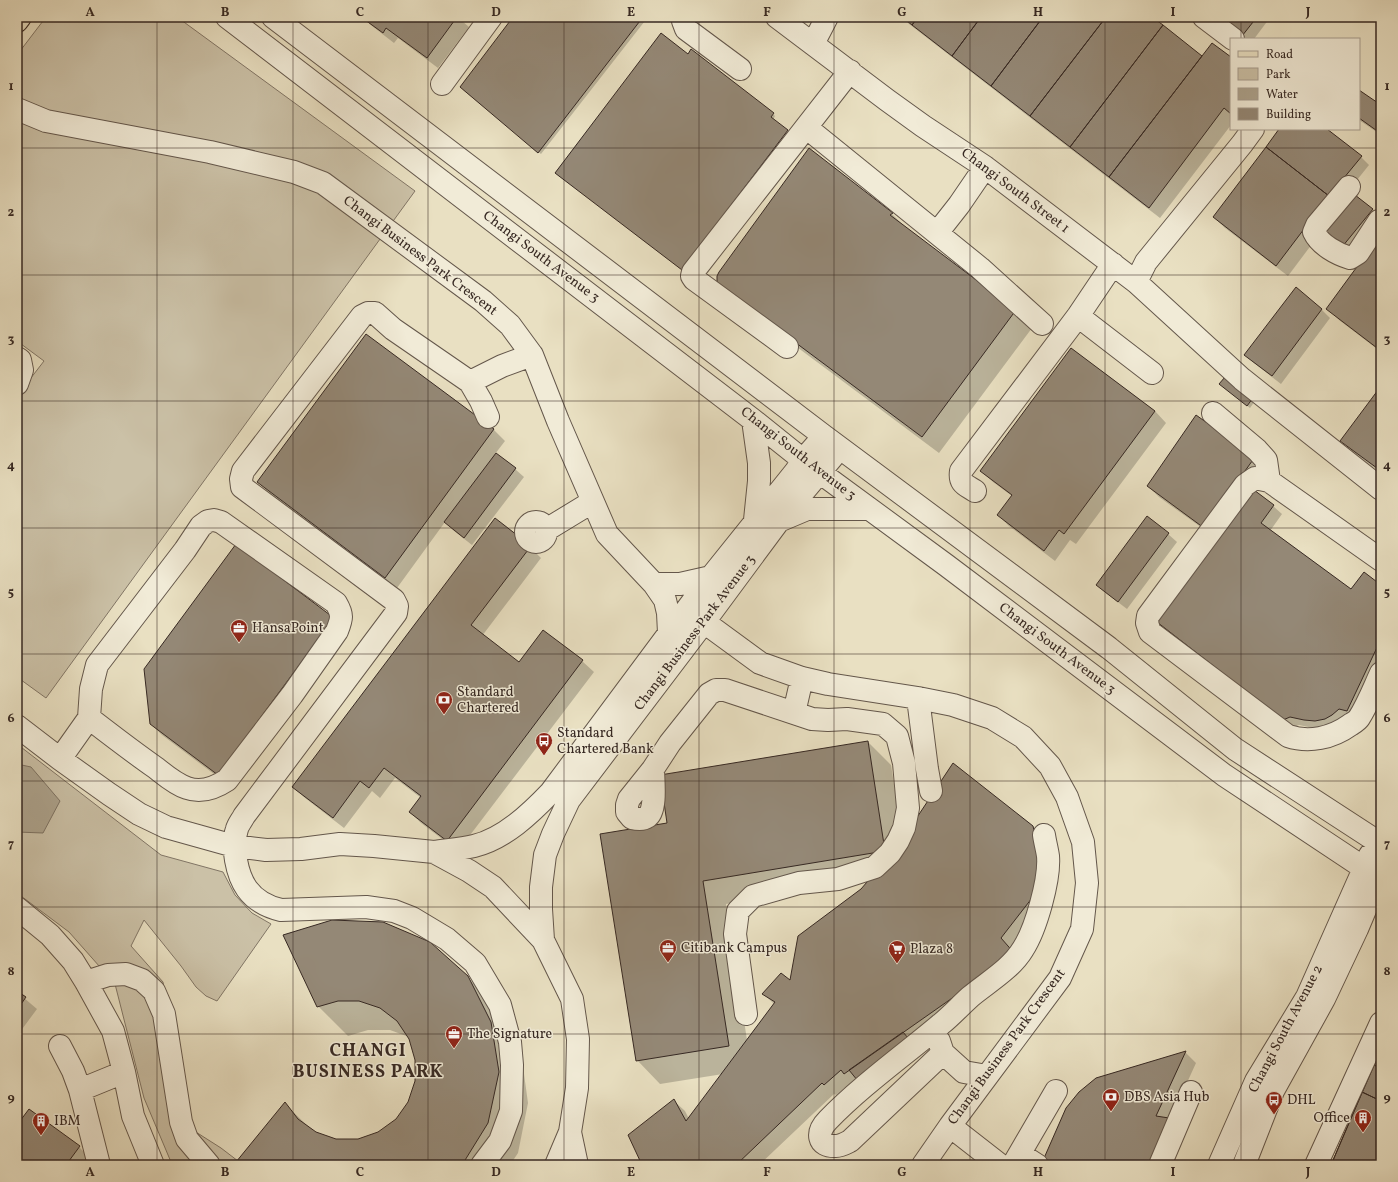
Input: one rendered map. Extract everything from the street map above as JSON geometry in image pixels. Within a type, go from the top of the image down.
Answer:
[{"type":"main road","points":[[17,21],[20,17]]},
{"type":"street","name":"Changi South Avenue 3","points":[[227,17],[811,466],[946,565],[1224,775],[1375,872]]},
{"type":"street","name":"Changi South Avenue 3","points":[[273,17],[832,442],[1109,648],[1235,749],[1379,837]]},
{"type":"street","points":[[442,84],[491,17]]},
{"type":"street","points":[[684,17],[683,22],[686,29],[740,69]]},
{"type":"street","name":"Changi South Street 1","points":[[777,17],[923,126],[985,167],[1113,264],[1136,282],[1242,378],[1381,489]]},
{"type":"street","points":[[813,44],[827,17]]},
{"type":"street","points":[[1204,17],[1232,38]]},
{"type":"street","points":[[787,347],[694,279],[692,276],[693,272],[850,71]]},
{"type":"street","name":"Changi Business Park Crescent","points":[[17,101],[38,117]]},
{"type":"street","name":"Changi Business Park Crescent","points":[[17,109],[46,121],[210,152],[281,168],[323,183],[483,301],[510,325],[532,355],[558,421],[607,534],[654,584],[665,600],[668,613],[669,633]]},
{"type":"street","points":[[807,128],[937,232],[980,268],[1042,324]]},
{"type":"street","points":[[1136,282],[1146,262],[1242,144],[1251,130]]},
{"type":"street","points":[[937,232],[959,205],[985,167]]},
{"type":"street","points":[[1350,187],[1317,225],[1314,232],[1318,240],[1342,255],[1350,258],[1358,253],[1379,221],[1381,221]]},
{"type":"street","points":[[975,491],[962,482],[960,477],[961,472],[1078,316],[1113,264]]},
{"type":"street","points":[[482,1165],[500,1141],[511,1111],[512,1065],[510,1042],[500,1005],[475,963],[447,939],[412,918],[394,911],[366,906],[280,910],[270,907],[258,900],[247,889],[237,868],[234,846],[236,829],[244,816],[396,613],[397,606],[394,600],[242,487],[241,479],[243,471],[362,316],[368,313],[375,313],[393,329],[470,382],[488,417]]},
{"type":"street","points":[[1078,316],[1152,373]]},
{"type":"street","points":[[470,382],[502,366],[532,355]]},
{"type":"street","points":[[17,358],[20,360],[22,370],[17,384]]},
{"type":"street","points":[[1213,413],[1258,450],[1266,460],[1269,481]]},
{"type":"street","points":[[753,420],[759,462],[759,481],[755,520]]},
{"type":"street","name":"Changi Business Park Avenue 3","points":[[543,940],[541,887],[545,855],[568,800],[704,622],[778,522],[811,466],[832,442]]},
{"type":"street","name":"Changi Business Park Avenue 3","points":[[434,852],[475,846],[502,834],[527,816],[552,792],[669,633],[755,520],[796,471],[811,466]]},
{"type":"street","points":[[1381,560],[1269,481],[1255,478],[1245,485],[1148,616],[1147,623],[1150,632],[1288,736],[1299,739],[1330,736],[1342,731],[1358,719],[1381,673]]},
{"type":"street","points":[[546,530],[592,502]]},
{"type":"street","points":[[778,522],[807,509],[869,509]]},
{"type":"street","points":[[60,759],[89,718],[91,690],[97,665],[202,526],[208,521],[214,520],[221,522],[336,603],[341,612],[342,620],[337,630],[292,695],[227,780],[217,786],[207,790],[188,788],[176,782],[89,718]]},
{"type":"street","points":[[654,584],[680,584],[711,577]]},
{"type":"street","name":"Changi Business Park Crescent","points":[[704,622],[760,663],[802,678],[828,684],[953,705],[992,718],[1024,737],[1050,766],[1068,797],[1083,842],[1088,883],[1082,929],[1060,978],[950,1126],[923,1165]]},
{"type":"street","points":[[794,713],[802,678]]},
{"type":"street","points":[[653,768],[670,743],[709,694],[716,690],[725,690],[812,719],[847,719],[883,724],[897,736],[904,763],[908,808],[904,828],[898,841],[890,852],[875,867],[838,879],[799,883],[753,896],[738,911],[735,934],[746,1014]]},
{"type":"street","points":[[918,698],[931,791]]},
{"type":"street","points":[[17,726],[60,759],[139,814],[166,827],[234,846],[266,850],[301,849],[340,844],[434,852],[469,871],[493,887],[543,940],[572,999],[578,1039],[577,1088],[570,1132],[556,1165]]},
{"type":"street","points":[[943,1054],[850,1141],[836,1146],[821,1141],[820,1133],[826,1122],[851,1097],[942,1024],[969,998],[1012,963],[1023,949],[1032,931],[1048,877],[1048,856],[1044,835]]},
{"type":"street","name":"Changi South Avenue 2","points":[[1244,1165],[1273,1091],[1324,999],[1357,930],[1375,872],[1379,837]]},
{"type":"street","name":"Changi South Avenue 2","points":[[1219,1165],[1256,1081],[1307,997],[1375,872]]},
{"type":"street","points":[[17,908],[50,935],[73,961],[113,1031],[124,1072],[133,1116],[154,1165]]},
{"type":"street","points":[[1357,930],[1381,918]]},
{"type":"street","points":[[86,982],[108,975],[126,974],[142,980],[154,991],[164,1014],[181,1122],[187,1139],[209,1165]]},
{"type":"street","points":[[1316,1165],[1381,1023]]},
{"type":"street","points":[[942,1024],[939,1031],[938,1040],[943,1054],[964,1072],[987,1076]]},
{"type":"street","points":[[60,1046],[73,1071],[80,1090],[99,1165]]},
{"type":"street","points":[[80,1090],[124,1072]]},
{"type":"street","points":[[1023,1161],[1056,1091]]},
{"type":"street","points":[[1160,1165],[1191,1092]]},
{"type":"street","points":[[950,1126],[1000,1165]]},
{"type":"street","points":[[570,1132],[577,1165]]},
{"type":"green space","points":[[46,17],[177,17],[415,191],[46,698],[17,677],[17,396],[44,361],[17,341],[17,55]]},
{"type":"green space","points":[[17,744],[161,855],[223,872],[235,895],[252,913],[271,924],[217,1001],[206,996],[196,987],[144,920],[131,946],[163,982],[188,1127],[238,1161],[236,1165],[174,1165],[171,1162],[144,1098],[115,984],[69,932],[17,893]]},
{"type":"water","points":[[17,764],[31,767],[60,801],[43,833],[17,832]]},
{"type":"building","points":[[361,17],[457,17],[427,58],[386,28],[383,33]]},
{"type":"building","points":[[513,17],[643,17],[538,153],[460,87]]},
{"type":"building","points":[[902,17],[918,17],[912,25]]},
{"type":"building","points":[[918,17],[981,17],[952,56],[912,25]]},
{"type":"building","points":[[981,17],[1043,17],[991,86],[952,56]]},
{"type":"building","points":[[1043,17],[1106,17],[1030,116],[991,86]]},
{"type":"building","points":[[1106,17],[1152,17],[1163,25],[1070,147],[1030,116]]},
{"type":"building","points":[[1218,17],[1257,17],[1242,36]]},
{"type":"building","points":[[1163,25],[1202,56],[1109,177],[1070,147]]},
{"type":"building","points":[[661,33],[688,54],[691,49],[774,113],[771,117],[788,130],[682,270],[555,173]]},
{"type":"building","points":[[1212,43],[1230,56],[1230,113],[1224,108],[1149,208],[1109,177]]},
{"type":"building","points":[[1360,91],[1381,105],[1380,133],[1360,119]]},
{"type":"building","points":[[1278,130],[1328,130],[1362,156],[1329,196],[1266,147]]},
{"type":"building","points":[[1266,147],[1329,196],[1276,266],[1213,217]]},
{"type":"building","points":[[809,148],[893,213],[890,215],[1016,310],[922,437],[717,284],[717,276],[719,272]]},
{"type":"building","points":[[1355,195],[1373,209],[1342,247],[1324,233]]},
{"type":"building","points":[[1381,234],[1381,351],[1326,309]]},
{"type":"building","points":[[1296,287],[1322,309],[1272,376],[1244,355]]},
{"type":"building","points":[[366,334],[494,429],[385,578],[257,482]]},
{"type":"building","points":[[1071,348],[1155,411],[1064,534],[1059,530],[1044,551],[997,515],[1012,495],[980,471]]},
{"type":"building","points":[[1225,377],[1253,398],[1247,406],[1219,384]]},
{"type":"building","points":[[1381,386],[1381,471],[1340,441]]},
{"type":"building","points":[[1196,415],[1255,457],[1204,528],[1147,486]]},
{"type":"building","points":[[496,453],[516,468],[464,538],[444,522]]},
{"type":"building","points":[[1254,490],[1274,505],[1261,523],[1351,589],[1364,572],[1381,585],[1381,639],[1347,711],[1339,709],[1325,719],[1315,721],[1290,717],[1283,720],[1157,622]]},
{"type":"building","points":[[1147,516],[1169,533],[1118,602],[1096,585]]},
{"type":"building","name":"Standard Chartered","points":[[495,518],[531,546],[471,625],[519,662],[543,630],[583,660],[447,841],[409,812],[421,796],[384,768],[369,788],[360,781],[333,818],[292,787]]},
{"type":"building","name":"HansaPoint","points":[[236,544],[334,618],[218,775],[150,724],[144,669]]},
{"type":"building","name":"Citibank Campus","points":[[868,741],[885,851],[703,881],[729,1046],[636,1061],[600,834],[667,823],[660,775]]},
{"type":"building","name":"Plaza 8","points":[[953,763],[1033,826],[1046,880],[1001,938],[1015,954],[844,1074],[841,1070],[824,1085],[822,1083],[736,1165],[642,1165],[628,1135],[674,1099],[686,1121],[775,1002],[762,994],[781,973],[790,980],[798,936],[861,889],[898,846]]},
{"type":"building","name":"The Signature","points":[[332,920],[383,922],[430,942],[468,976],[491,1022],[499,1072],[488,1123],[462,1165],[240,1165],[236,1162],[285,1102],[298,1119],[316,1132],[336,1139],[358,1139],[378,1132],[396,1119],[408,1102],[415,1081],[415,1060],[409,1039],[397,1021],[380,1008],[359,1001],[338,1001],[317,1007],[283,935]]},
{"type":"building","points":[[17,991],[26,997],[17,1010]]},
{"type":"building","points":[[903,1032],[919,1051],[866,1091],[849,1070]]},
{"type":"building","points":[[1381,1048],[1381,1068],[1374,1065]]},
{"type":"building","name":"Office","points":[[1381,1049],[1381,1165],[1331,1165]]},
{"type":"building","name":"DBS Asia Hub","points":[[1186,1051],[1156,1116],[1169,1118],[1149,1165],[1041,1165],[1066,1108],[1079,1092],[1096,1078]]},
{"type":"building","points":[[1374,1065],[1381,1068],[1381,1101],[1362,1092]]},
{"type":"building","name":"Office","points":[[1362,1092],[1381,1101],[1381,1165],[1331,1165]]},
{"type":"building","name":"IBM","points":[[29,1109],[80,1146],[66,1165],[17,1165],[17,1125]]},
{"type":"place","name":"HansaPoint","points":[[239,643]]},
{"type":"place","name":"Standard Chartered","points":[[444,715]]},
{"type":"place","name":"Standard Chartered Bank","points":[[544,756]]},
{"type":"place","name":"Citibank Campus","points":[[668,963]]},
{"type":"place","name":"Plaza 8","points":[[897,964]]},
{"type":"place","name":"The Signature","points":[[454,1049]]},
{"type":"place","name":"DBS Asia Hub","points":[[1111,1112]]},
{"type":"place","name":"DHL","points":[[1274,1115]]},
{"type":"place","name":"Office","points":[[1363,1133]]},
{"type":"place","name":"IBM","points":[[41,1136]]},
{"type":"district","name":"CHANGI BUSINESS PARK","points":[[368,1061]]}]
